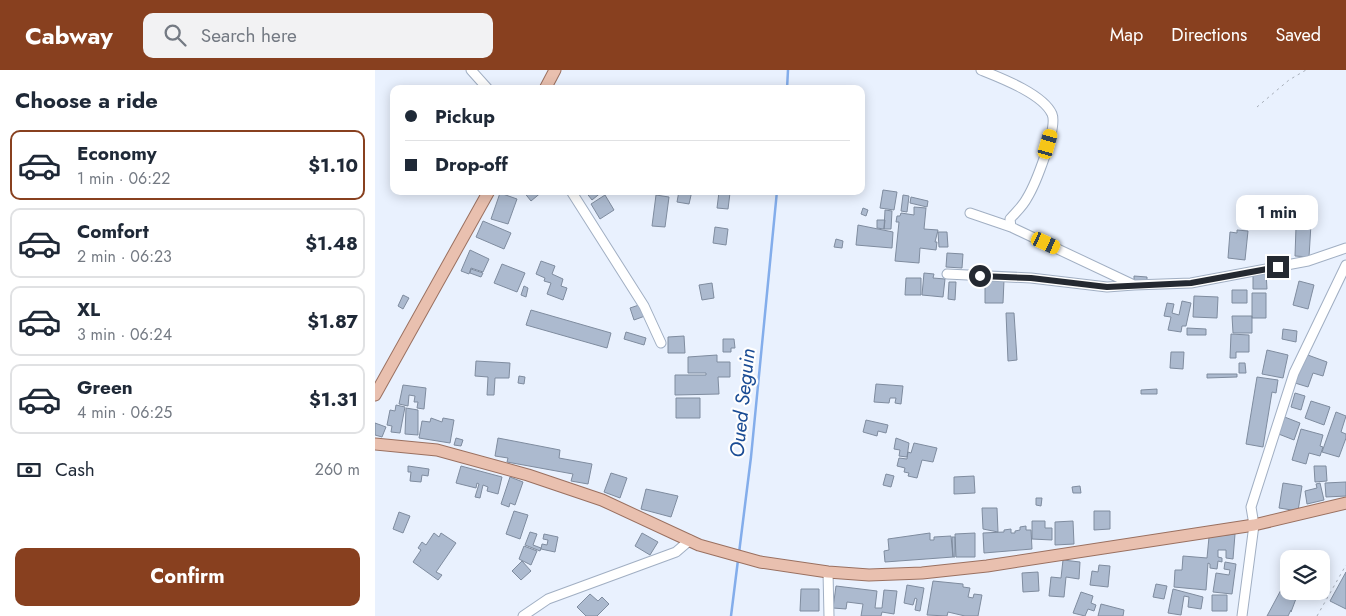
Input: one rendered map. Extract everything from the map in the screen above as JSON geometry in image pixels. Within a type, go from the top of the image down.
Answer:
[{"type":"main road","points":[[547,85],[555,70]]},
{"type":"main road","points":[[375,395],[487,195]]},
{"type":"main road","points":[[375,444],[437,450],[528,475],[601,500],[689,540],[760,562],[827,572],[869,575],[922,574],[987,566],[1253,525],[1346,503]]},
{"type":"street","points":[[471,70],[484,85]]},
{"type":"street","points":[[981,70],[1014,82],[1045,105],[1053,115],[1053,127],[1037,176],[1027,198],[1010,219],[1011,226]]},
{"type":"street","points":[[574,195],[644,306],[661,343]]},
{"type":"street","points":[[970,213],[1011,226],[1134,285]]},
{"type":"street","points":[[947,274],[1031,278],[1107,287],[1191,283],[1308,261],[1346,248]]},
{"type":"street","points":[[1242,616],[1253,525],[1251,507],[1295,373],[1346,265]]},
{"type":"street","points":[[523,616],[548,599],[677,552],[689,540]]},
{"type":"street","points":[[827,572],[829,616]]},
{"type":"path","points":[[1257,107],[1289,80],[1306,70]]},
{"type":"path","points":[[1317,616],[1346,565]]},
{"type":"building","points":[[883,190],[897,192],[894,210],[880,208]]},
{"type":"building","points":[[499,195],[517,199],[508,224],[491,219]]},
{"type":"building","points":[[526,195],[538,195],[531,201]]},
{"type":"building","points":[[588,195],[598,195],[592,200]]},
{"type":"building","points":[[605,195],[614,210],[600,219],[591,204]]},
{"type":"building","points":[[656,195],[669,197],[665,227],[652,226]]},
{"type":"building","points":[[678,195],[691,195],[689,204],[677,202]]},
{"type":"building","points":[[719,195],[730,195],[728,209],[717,208]]},
{"type":"building","points":[[903,195],[909,196],[907,212],[901,211]]},
{"type":"building","points":[[911,197],[928,201],[927,207],[910,203]]},
{"type":"building","points":[[914,207],[926,208],[924,229],[938,230],[935,242],[937,242],[936,250],[920,248],[919,263],[895,261],[899,222],[896,222],[897,216],[900,216],[901,213],[914,215]]},
{"type":"building","points":[[863,208],[868,210],[866,216],[861,214]]},
{"type":"building","points":[[885,210],[892,211],[891,229],[884,229]]},
{"type":"building","points":[[877,220],[885,220],[884,229],[877,228]]},
{"type":"building","points":[[483,221],[511,233],[504,249],[476,237]]},
{"type":"building","points":[[1302,223],[1311,224],[1309,257],[1295,256],[1296,227],[1302,227]]},
{"type":"building","points":[[858,225],[893,232],[892,248],[856,245]]},
{"type":"building","points":[[715,227],[728,229],[726,245],[713,243]]},
{"type":"building","points":[[1237,230],[1248,231],[1245,260],[1228,258],[1230,232],[1237,233]]},
{"type":"building","points":[[938,232],[947,232],[948,247],[939,247]]},
{"type":"building","points":[[836,239],[843,241],[842,248],[834,247]]},
{"type":"building","points":[[470,250],[489,259],[483,272],[471,268],[469,274],[461,271]]},
{"type":"building","points":[[947,253],[963,254],[962,268],[946,267]]},
{"type":"building","points":[[541,261],[555,266],[552,274],[563,279],[561,286],[567,288],[563,300],[547,294],[551,283],[544,281],[545,278],[536,274]]},
{"type":"building","points":[[502,264],[525,273],[517,292],[494,283]]},
{"type":"building","points":[[471,269],[483,273],[481,277],[470,273]]},
{"type":"building","points":[[1266,272],[1267,289],[1253,289],[1253,273]]},
{"type":"building","points":[[924,273],[934,274],[933,278],[945,279],[943,297],[922,295]]},
{"type":"building","points":[[1134,276],[1147,277],[1147,281],[1134,281]]},
{"type":"building","points":[[906,278],[921,278],[921,295],[905,295]]},
{"type":"building","points":[[985,279],[1004,280],[1003,303],[985,303]]},
{"type":"building","points":[[1299,281],[1314,285],[1308,309],[1293,305]]},
{"type":"building","points":[[949,282],[956,282],[955,300],[948,299]]},
{"type":"building","points":[[712,283],[714,298],[702,300],[699,285]]},
{"type":"building","points":[[524,286],[528,288],[526,297],[521,295]]},
{"type":"building","points":[[1232,290],[1247,290],[1247,303],[1232,303]]},
{"type":"building","points":[[1252,293],[1266,293],[1266,318],[1252,318]]},
{"type":"building","points":[[403,295],[409,298],[403,309],[398,306]]},
{"type":"building","points":[[1194,296],[1218,297],[1217,318],[1193,317]]},
{"type":"building","points":[[1182,301],[1191,303],[1186,326],[1182,326],[1181,332],[1168,330],[1171,317],[1164,316],[1167,303],[1174,304],[1172,313],[1179,315]]},
{"type":"building","points":[[642,304],[645,316],[634,320],[630,308]]},
{"type":"building","points":[[531,310],[611,333],[607,348],[526,325]]},
{"type":"building","points":[[1006,313],[1014,313],[1017,360],[1008,361]]},
{"type":"building","points":[[1232,316],[1252,316],[1252,333],[1233,333]]},
{"type":"building","points":[[1187,328],[1206,329],[1206,335],[1187,335]]},
{"type":"building","points":[[1283,329],[1297,331],[1296,342],[1282,339]]},
{"type":"building","points":[[626,332],[646,338],[644,345],[624,339]]},
{"type":"building","points":[[1231,334],[1249,335],[1249,352],[1236,352],[1236,358],[1230,358]]},
{"type":"building","points":[[684,336],[685,353],[668,353],[668,337]]},
{"type":"building","points":[[723,339],[734,339],[735,348],[731,348],[731,352],[723,352]]},
{"type":"building","points":[[1267,350],[1288,355],[1283,378],[1262,374]]},
{"type":"building","points":[[1171,352],[1184,352],[1183,369],[1170,368]]},
{"type":"building","points":[[1305,354],[1327,362],[1323,376],[1313,373],[1308,387],[1295,383]]},
{"type":"building","points":[[717,355],[717,362],[730,362],[730,377],[718,377],[719,394],[675,395],[675,375],[706,375],[706,373],[688,373],[688,357]]},
{"type":"building","points":[[476,361],[510,363],[509,378],[495,378],[494,395],[487,395],[488,377],[475,376]]},
{"type":"building","points":[[1239,363],[1245,363],[1246,373],[1239,373]]},
{"type":"building","points":[[1207,374],[1237,374],[1237,377],[1207,378]]},
{"type":"building","points":[[519,376],[525,377],[524,384],[518,383]]},
{"type":"building","points":[[1257,377],[1278,380],[1276,393],[1272,392],[1263,447],[1246,444]]},
{"type":"building","points":[[876,384],[903,386],[901,404],[895,403],[896,398],[890,398],[889,403],[874,402]]},
{"type":"building","points":[[403,385],[426,388],[424,409],[417,408],[418,402],[414,402],[415,396],[409,395],[408,406],[399,404]]},
{"type":"building","points":[[1157,389],[1157,394],[1141,394],[1141,390]]},
{"type":"building","points":[[1295,393],[1305,396],[1301,410],[1291,407]]},
{"type":"building","points":[[676,398],[700,398],[700,418],[676,418]]},
{"type":"building","points":[[1311,401],[1330,407],[1324,425],[1305,418]]},
{"type":"building","points":[[396,405],[405,407],[400,433],[391,432],[392,426],[387,425],[390,410],[395,411]]},
{"type":"building","points":[[406,408],[418,410],[418,435],[405,434]]},
{"type":"building","points":[[1336,412],[1346,416],[1341,432],[1346,434],[1346,438],[1339,457],[1322,452]]},
{"type":"building","points":[[1282,416],[1300,423],[1294,440],[1276,433]]},
{"type":"building","points":[[431,418],[442,422],[443,418],[454,420],[450,443],[419,438],[422,421],[430,422]]},
{"type":"building","points":[[866,420],[888,425],[886,433],[878,431],[877,436],[863,432]]},
{"type":"building","points":[[375,423],[386,427],[382,437],[375,435]]},
{"type":"building","points":[[1301,429],[1323,435],[1320,446],[1323,447],[1320,456],[1309,453],[1306,464],[1292,460]]},
{"type":"building","points":[[456,438],[463,440],[461,446],[454,445]]},
{"type":"building","points":[[498,438],[560,450],[559,458],[592,464],[588,484],[571,481],[573,474],[507,462],[508,458],[495,456]]},
{"type":"building","points":[[896,438],[909,443],[907,457],[899,456],[900,450],[894,449]]},
{"type":"building","points":[[914,443],[937,448],[933,462],[922,460],[917,478],[908,476],[909,473],[904,472],[905,468],[897,466],[899,458],[907,459],[908,452],[911,453]]},
{"type":"building","points":[[408,466],[429,469],[428,476],[422,475],[421,482],[410,481],[411,472],[408,472]]},
{"type":"building","points":[[461,466],[502,477],[498,494],[487,491],[488,487],[483,485],[480,498],[475,497],[479,484],[477,483],[476,488],[456,483]]},
{"type":"building","points":[[1314,466],[1326,466],[1327,481],[1315,482]]},
{"type":"building","points":[[611,473],[627,478],[620,498],[604,492]]},
{"type":"building","points":[[886,474],[894,476],[891,487],[883,485]]},
{"type":"building","points":[[974,476],[975,493],[954,494],[954,477]]},
{"type":"building","points":[[510,477],[523,482],[515,505],[510,503],[509,507],[501,504]]},
{"type":"building","points":[[1346,482],[1346,496],[1326,497],[1325,483]]},
{"type":"building","points":[[1283,483],[1302,486],[1298,511],[1279,508]]},
{"type":"building","points":[[1320,483],[1324,500],[1307,504],[1305,491],[1317,488],[1316,484]]},
{"type":"building","points":[[1080,486],[1081,493],[1073,493],[1072,487]]},
{"type":"building","points":[[646,489],[678,496],[671,517],[641,509]]},
{"type":"building","points":[[1036,498],[1042,498],[1041,506],[1036,505]]},
{"type":"building","points":[[982,508],[997,508],[998,532],[983,529]]},
{"type":"building","points":[[514,511],[528,515],[520,539],[506,534]]},
{"type":"building","points":[[1094,511],[1110,511],[1110,529],[1094,530]]},
{"type":"building","points":[[399,512],[410,516],[403,533],[393,529]]},
{"type":"building","points":[[1032,521],[1045,521],[1045,528],[1052,528],[1052,540],[1032,539]]},
{"type":"building","points":[[1073,521],[1074,544],[1055,545],[1055,522]]},
{"type":"building","points":[[1026,526],[1026,530],[1031,530],[1032,549],[984,553],[983,533],[1004,532],[1004,530],[1011,529],[1011,533],[1015,533],[1015,531],[1020,530],[1020,527]]},
{"type":"building","points":[[530,532],[537,534],[533,545],[541,548],[540,551],[525,545]]},
{"type":"building","points":[[434,533],[439,537],[441,533],[456,543],[436,572],[442,575],[438,580],[413,562],[421,550],[418,548],[422,542],[426,545]]},
{"type":"building","points":[[642,533],[658,542],[650,555],[635,546]]},
{"type":"building","points":[[930,533],[930,540],[934,540],[934,537],[951,536],[953,557],[885,562],[884,551],[889,550],[888,539]]},
{"type":"building","points":[[975,533],[975,557],[956,557],[955,534]]},
{"type":"building","points":[[544,534],[558,537],[555,552],[541,549],[542,544],[547,545],[548,540],[543,539]]},
{"type":"building","points":[[1235,534],[1233,559],[1226,558],[1226,550],[1218,550],[1218,557],[1222,558],[1222,562],[1218,561],[1217,569],[1210,568],[1208,563],[1206,590],[1174,587],[1175,570],[1182,570],[1183,556],[1207,558],[1209,537]]},
{"type":"building","points":[[952,537],[955,537],[955,557],[953,557]]},
{"type":"building","points":[[524,546],[537,551],[531,565],[519,559]]},
{"type":"building","points":[[1063,560],[1080,562],[1079,579],[1066,577],[1064,597],[1049,596],[1051,577],[1061,578]]},
{"type":"building","points":[[522,561],[531,571],[521,580],[512,571]]},
{"type":"building","points":[[1225,562],[1236,564],[1232,594],[1213,592],[1216,573],[1229,575],[1230,570],[1224,569]]},
{"type":"building","points":[[1099,565],[1110,566],[1108,587],[1090,585],[1092,571],[1098,572]]},
{"type":"building","points":[[1038,572],[1039,591],[1023,592],[1022,573]]},
{"type":"building","points":[[1346,572],[1346,609],[1330,601]]},
{"type":"building","points":[[933,581],[963,584],[963,587],[970,588],[968,597],[973,598],[974,594],[982,595],[978,616],[965,616],[948,612],[947,616],[927,615]]},
{"type":"building","points":[[1156,584],[1167,586],[1164,599],[1153,597]]},
{"type":"building","points":[[907,585],[924,588],[920,611],[915,610],[917,599],[915,598],[913,605],[904,603]]},
{"type":"building","points":[[836,586],[877,591],[875,608],[882,608],[884,590],[897,591],[894,614],[882,612],[881,616],[861,616],[863,604],[847,602],[846,609],[833,608]]},
{"type":"building","points":[[801,589],[819,589],[819,611],[800,611]]},
{"type":"building","points":[[1173,589],[1203,597],[1201,609],[1188,607],[1189,597],[1184,596],[1181,615],[1168,613]]},
{"type":"building","points":[[1081,592],[1093,596],[1091,603],[1096,605],[1094,611],[1088,609],[1085,616],[1073,613]]},
{"type":"building","points":[[1280,592],[1280,600],[1296,600],[1288,616],[1267,616]]},
{"type":"building","points":[[590,594],[598,601],[602,597],[609,604],[597,616],[586,616],[577,607]]},
{"type":"building","points":[[1212,595],[1227,595],[1227,611],[1212,611]]},
{"type":"building","points":[[1101,604],[1124,610],[1123,616],[1098,616]]},
{"type":"waterway","name":"Oued Seguin","points":[[787,85],[788,70]]},
{"type":"waterway","name":"Oued Seguin","points":[[739,553],[751,457],[777,195]]},
{"type":"waterway","name":"Oued Seguin","points":[[731,616],[738,560]]},
{"type":"route","points":[[980,276],[1031,278],[1107,287],[1191,283],[1278,267]]}]
